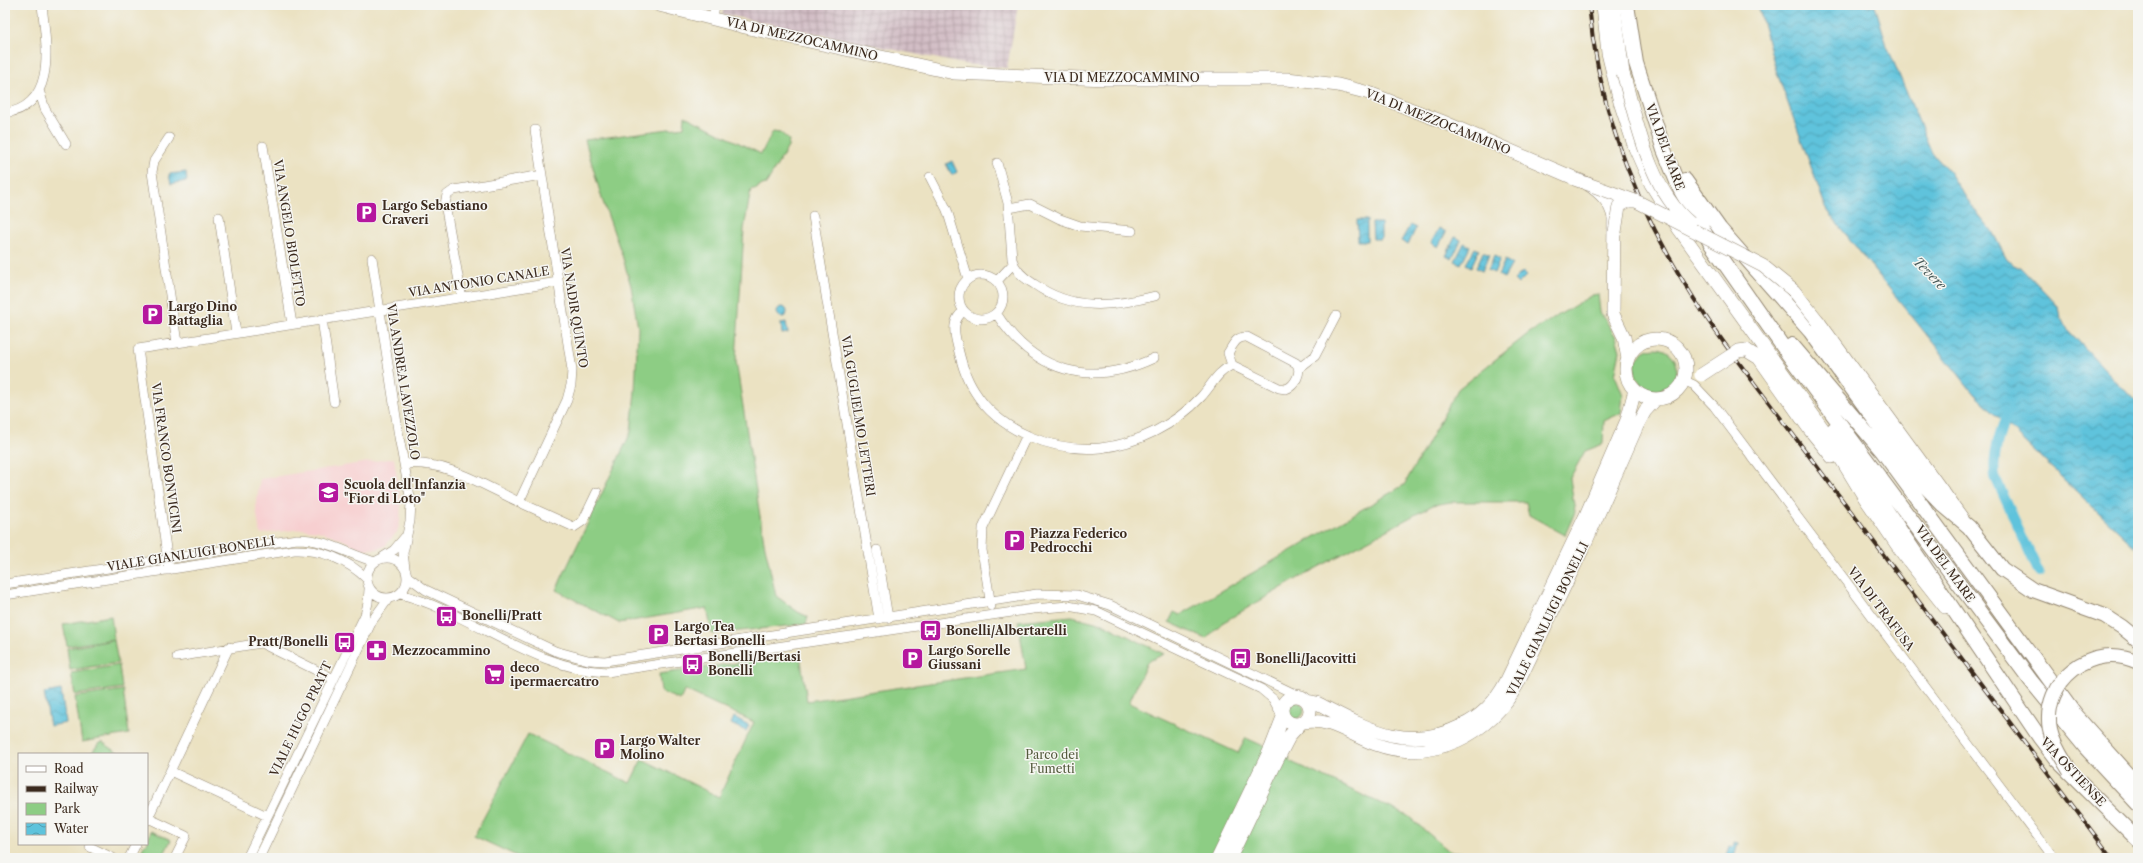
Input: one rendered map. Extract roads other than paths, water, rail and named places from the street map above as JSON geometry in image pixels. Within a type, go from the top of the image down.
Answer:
[{"type":"main road","name":"VIA DI MEZZOCAMMINO","points":[[659,5],[954,73],[1043,77],[1274,79],[1318,82],[1369,93],[1441,121],[1574,179],[1638,202]]},
{"type":"main road","points":[[1603,5],[1608,53],[1620,102],[1635,148],[1651,184],[1679,229],[1823,429],[1865,498],[1904,555],[2001,680]]},
{"type":"main road","points":[[1614,5],[1623,73],[1644,146],[1663,191],[1680,214],[1711,239]]},
{"type":"main road","name":"VIA DEL MARE","points":[[1627,5],[1636,63],[1658,133],[1675,178],[1700,225],[1737,282],[1762,315],[1788,354],[2031,681],[2072,731],[2138,804]]},
{"type":"main road","points":[[1658,133],[1690,188],[1706,212],[1748,262],[1800,319],[1924,487],[1969,527]]},
{"type":"main road","name":"VIA DI MEZZOCAMMINO","points":[[1574,179],[1588,184],[1609,203],[1613,215],[1615,232]]},
{"type":"main road","name":"VIA DI MEZZOCAMMINO","points":[[1628,359],[1624,336],[1615,320],[1613,299],[1615,232],[1619,206],[1628,200],[1638,202]]},
{"type":"main road","points":[[1638,202],[1763,266],[1794,291],[1998,564],[2021,584],[2046,596],[2099,613],[2122,626],[2138,640]]},
{"type":"main road","name":"VIA DEL MARE","points":[[1762,315],[1806,361],[1883,452],[2076,716],[2138,785]]},
{"type":"main road","points":[[1655,339],[1665,340],[1674,345],[1681,352],[1686,367],[1684,378],[1678,388],[1670,395],[1656,398],[1645,396],[1635,390],[1627,376],[1628,359],[1633,350],[1645,341],[1655,339]]},
{"type":"main road","points":[[1684,378],[1701,375],[1738,351],[1746,350],[1759,358],[1810,430],[1865,498]]},
{"type":"main road","name":"VIA OSTIENSE","points":[[1788,354],[1862,474],[2044,744],[2138,840]]},
{"type":"main road","name":"VIALE GIANLUIGI BONELLI","points":[[1304,699],[1317,703],[1376,732],[1394,737],[1412,739],[1431,737],[1453,730],[1473,719],[1489,707],[1508,678],[1580,528],[1627,420],[1635,390]]},
{"type":"main road","name":"VIALE GIANLUIGI BONELLI","points":[[1301,723],[1326,722],[1382,746],[1413,750],[1432,748],[1459,740],[1473,733],[1493,718],[1510,698],[1518,683],[1584,546],[1637,426],[1645,411],[1656,398]]},
{"type":"main road","points":[[2070,771],[2054,741],[2050,730],[2050,705],[2058,685],[2072,669],[2091,659],[2115,656],[2138,662]]},
{"type":"main road","points":[[1218,858],[1276,750],[1310,713],[1304,699],[1291,697],[1284,703],[1282,712],[1283,717],[1276,750],[1230,858]]},
{"type":"main road","points":[[1283,717],[1290,723],[1301,723]]},
{"type":"street","points":[[5,113],[24,107],[39,90],[46,67],[42,5]]},
{"type":"street","points":[[712,18],[715,5]]},
{"type":"street","points":[[39,90],[45,109],[66,144]]},
{"type":"street","name":"VIA NADIR QUINTO","points":[[520,502],[567,400],[571,385],[572,366],[535,130]]},
{"type":"street","points":[[169,138],[154,161],[152,172],[167,282],[180,342]]},
{"type":"street","name":"VIA ANGELO BIOLETTO","points":[[263,146],[292,324]]},
{"type":"street","points":[[997,164],[1009,208],[1013,264],[1021,274],[1040,288],[1074,303],[1108,305],[1155,296]]},
{"type":"street","points":[[462,298],[445,204],[446,196],[454,190],[542,175]]},
{"type":"street","points":[[930,176],[947,210],[968,279]]},
{"type":"street","points":[[1009,208],[1030,204],[1060,219],[1080,226],[1132,231]]},
{"type":"street","name":"VIA GUGLIELMO LETTERI","points":[[813,216],[883,619]]},
{"type":"street","points":[[220,217],[236,332]]},
{"type":"street","name":"VIA ANDREA LAVEZZOLO","points":[[372,258],[411,508],[404,553],[406,572]]},
{"type":"street","points":[[997,281],[1013,264]]},
{"type":"street","points":[[985,275],[997,281],[1003,296],[1002,303],[996,313],[984,319],[977,319],[964,311],[960,304],[959,295],[963,283],[974,276],[985,275]]},
{"type":"street","name":"VIA ANTONIO CANALE","points":[[180,342],[558,282]]},
{"type":"street","points":[[964,311],[956,321],[955,334],[961,362],[970,384],[978,398],[1005,423],[1026,435],[1047,443],[1079,448],[1100,448],[1128,442],[1154,432],[1180,416],[1201,397],[1217,375],[1222,360],[1238,339],[1247,336],[1292,360],[1299,368]]},
{"type":"street","points":[[996,313],[1011,334],[1025,349],[1043,360],[1066,369],[1089,374],[1106,374],[1127,369],[1154,358]]},
{"type":"street","points":[[1228,353],[1232,365],[1284,390],[1293,384],[1299,368],[1315,356],[1336,316]]},
{"type":"street","points":[[322,319],[334,402]]},
{"type":"street","name":"VIA FRANCO BONVICINI","points":[[169,570],[138,349],[180,342]]},
{"type":"street","points":[[1217,375],[1232,365]]},
{"type":"street","name":"VIA DI TRAFUSA","points":[[1684,378],[1698,389],[1726,421],[2054,858]]},
{"type":"street","points":[[993,616],[982,550],[982,537],[985,523],[1026,435]]},
{"type":"street","points":[[404,464],[426,463],[442,467],[574,527],[583,521],[597,492]]},
{"type":"street","points":[[377,560],[394,559],[406,572],[406,586],[400,594],[388,599],[379,598],[369,589],[367,579],[369,569],[377,560],[394,550],[407,534]]},
{"type":"street","name":"VIALE GIANLUIGI BONELLI","points":[[5,584],[302,539],[329,543],[361,558],[377,560]]},
{"type":"street","name":"VIALE GIANLUIGI BONELLI","points":[[5,595],[282,551],[304,550],[335,558],[354,568],[367,579]]},
{"type":"street","points":[[877,550],[883,619]]},
{"type":"street","name":"VIALE GIANLUIGI BONELLI","points":[[406,572],[426,590],[548,648],[566,655],[595,661],[634,658],[1049,593],[1072,594],[1096,599],[1266,678],[1304,699]]},
{"type":"street","name":"VIALE HUGO PRATT","points":[[247,858],[365,615],[369,589]]},
{"type":"street","points":[[400,594],[428,602],[553,662],[571,667],[601,672],[631,670],[1059,606],[1075,606],[1096,611],[1261,689],[1273,699],[1283,717]]},
{"type":"street","name":"VIALE HUGO PRATT","points":[[259,858],[370,627],[378,611],[388,599]]},
{"type":"street","points":[[177,657],[229,647],[261,643],[334,679]]},
{"type":"street","points":[[148,817],[229,647]]},
{"type":"street","points":[[170,771],[267,816]]},
{"type":"street","points":[[148,819],[186,836],[175,858]]},
{"type":"street","points":[[129,858],[136,845]]},
{"type":"street","points":[[90,847],[113,858]]},
{"type":"water","name":"Tevere","points":[[1758,5],[1875,5],[1887,46],[1932,153],[1948,170],[1971,205],[1992,231],[2006,258],[2014,267],[2021,267],[2059,307],[2061,318],[2066,328],[2138,404],[2138,550],[1975,395],[1827,211],[1776,70]]},
{"type":"water","points":[[952,161],[957,172],[952,175],[946,164]]},
{"type":"water","points":[[186,172],[187,181],[171,184],[169,174]]},
{"type":"water","points":[[1357,220],[1367,220],[1367,241],[1358,241]]},
{"type":"water","points":[[1372,223],[1381,223],[1381,239],[1373,239]]},
{"type":"water","points":[[1410,225],[1416,228],[1408,245],[1401,241]]},
{"type":"water","points":[[1439,228],[1446,232],[1438,247],[1431,243]]},
{"type":"water","points":[[1455,237],[1461,240],[1452,259],[1446,256]]},
{"type":"water","points":[[1464,243],[1470,246],[1461,264],[1455,261]]},
{"type":"water","points":[[1475,248],[1479,250],[1471,267],[1466,264]]},
{"type":"water","points":[[1483,252],[1489,255],[1482,271],[1476,268]]},
{"type":"water","points":[[1494,256],[1500,259],[1494,273],[1488,270]]},
{"type":"water","points":[[1505,260],[1512,264],[1504,278],[1498,275]]},
{"type":"water","points":[[1523,271],[1527,275],[1518,284],[1514,280]]},
{"type":"water","points":[[782,307],[787,312],[782,317],[777,312]]},
{"type":"water","points":[[786,322],[788,333],[782,334],[781,323]]},
{"type":"water","points":[[61,690],[66,723],[50,726],[44,693]]},
{"type":"water","points":[[734,717],[749,725],[746,731],[731,724]]},
{"type":"water","points":[[1734,842],[1738,843],[1734,858],[1725,858],[1729,846],[1733,847]]},
{"type":"waterway","points":[[2009,410],[2000,434],[1996,451],[1994,468],[1995,477],[2039,573]]},
{"type":"railway","points":[[1589,5],[1595,52],[1605,97],[1618,142],[1634,185],[1654,228],[1676,269],[1700,308],[1727,347],[2112,858]]},
{"type":"place","name":"Largo Sebastiano Craveri","points":[[366,213]]},
{"type":"place","name":"Largo Dino Battaglia","points":[[152,314]]},
{"type":"place","name":"Scuola dell'Infanzia \"Fior di Loto\"","points":[[329,492]]},
{"type":"place","name":"Piazza Federico Pedrocchi","points":[[1014,541]]},
{"type":"place","name":"Bonelli/Pratt","points":[[446,616]]},
{"type":"place","name":"Bonelli/Albertarelli","points":[[930,631]]},
{"type":"place","name":"Largo Tea Bertasi Bonelli","points":[[658,634]]},
{"type":"place","name":"Pratt/Bonelli","points":[[344,642]]},
{"type":"place","name":"Mezzocammino","points":[[377,651]]},
{"type":"place","name":"Largo Sorelle Giussani","points":[[913,658]]},
{"type":"place","name":"Bonelli/Jacovitti","points":[[1240,659]]},
{"type":"place","name":"Bonelli/Bertasi Bonelli","points":[[693,664]]},
{"type":"place","name":"deco ipermaercatro","points":[[494,675]]},
{"type":"place","name":"Largo Walter Molino","points":[[604,748]]},
{"type":"park label","name":"Parco dei Fumetti","points":[[1052,762]]}]
